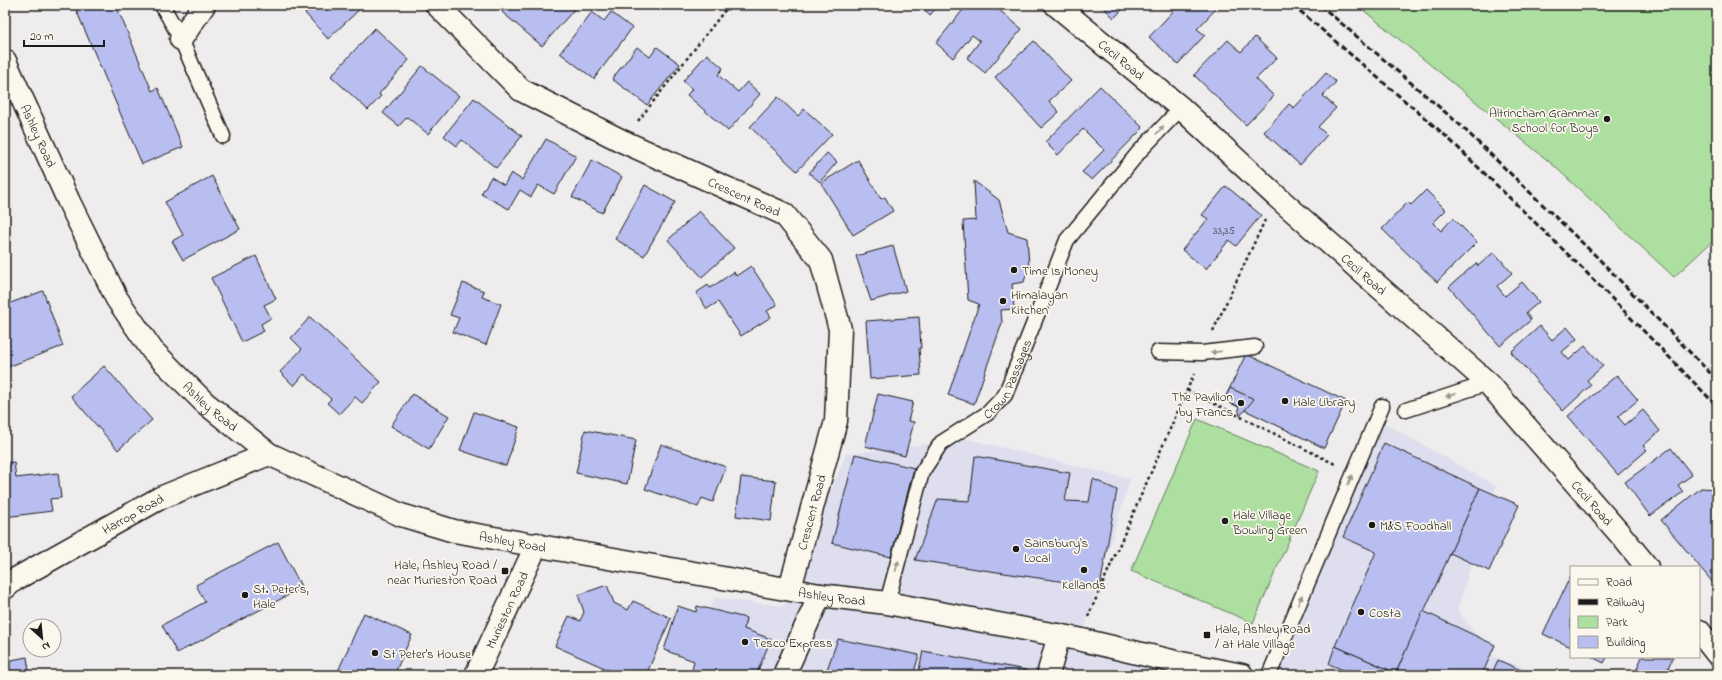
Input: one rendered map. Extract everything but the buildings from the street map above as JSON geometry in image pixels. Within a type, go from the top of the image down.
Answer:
[{"type":"street","points":[[181,39],[204,5]]},
{"type":"street","name":"Crescent Road","points":[[437,5],[521,90],[622,141],[784,214],[820,260],[840,329],[836,421],[790,588]]},
{"type":"street","name":"Cecil Road","points":[[1056,5],[1181,108],[1276,196],[1488,383],[1646,566]]},
{"type":"street","name":"Ashley Road","points":[[5,61],[69,202],[117,298],[152,350],[205,403],[268,454],[401,515],[454,531],[790,588],[820,595],[887,603],[1068,637],[1176,662],[1242,675]]},
{"type":"street","name":"Harrop Road","points":[[8,581],[160,498],[268,454]]},
{"type":"street","name":"Murieston Road","points":[[476,675],[537,544]]},
{"type":"street","points":[[784,675],[820,595]]},
{"type":"street","points":[[1700,632],[1717,654]]},
{"type":"street","points":[[1048,675],[1068,637]]},
{"type":"lane","points":[[162,5],[181,39],[223,136]]},
{"type":"lane","name":"Crown Passages","points":[[887,603],[922,472],[941,443],[988,414],[1004,395],[1066,240],[1139,152],[1181,108]]},
{"type":"lane","points":[[1158,352],[1202,353],[1255,347]]},
{"type":"lane","points":[[1406,410],[1488,383]]},
{"type":"lane","points":[[1268,675],[1382,406]]},
{"type":"path","points":[[622,141],[729,5]]},
{"type":"path","points":[[1068,637],[1187,390],[1202,353],[1276,196]]},
{"type":"path","points":[[1187,390],[1335,464]]},
{"type":"shaded area","points":[[1384,423],[1496,486],[1457,610],[1493,656],[1544,675],[1271,675]]},
{"type":"shaded area","points":[[967,439],[1130,479],[1078,651],[1174,675],[766,675],[695,655],[714,598],[784,606],[846,454]]},
{"type":"green space","name":"Altrincham Grammar School for Boys","points":[[1357,5],[1717,5],[1717,237],[1674,277],[1552,164]]},
{"type":"green space","name":"Hale Village Bowling Green","points":[[1197,419],[1319,471],[1253,623],[1131,571]]},
{"type":"railway","points":[[1293,5],[1447,137],[1583,269],[1717,406]]},
{"type":"railway","points":[[1320,5],[1459,124],[1596,256],[1717,380]]},
{"type":"place","name":"Altrincham Grammar School for Boys","points":[[1607,119]]},
{"type":"place","name":"Time Is Money","points":[[1014,270]]},
{"type":"place","name":"Himalayan Kitchen","points":[[1003,301]]},
{"type":"place","name":"Hale Library","points":[[1285,401]]},
{"type":"place","name":"The Pavilion by Francs","points":[[1241,403]]},
{"type":"place","name":"Hale Village Bowling Green","points":[[1225,521]]},
{"type":"place","name":"M&S Foodhall","points":[[1372,525]]},
{"type":"place","name":"Sainsbury's Local","points":[[1016,549]]},
{"type":"place","name":"Kellands","points":[[1084,570]]},
{"type":"place","name":"Hale, Ashley Road / near Murieston Road","points":[[505,571]]},
{"type":"place","name":"St. Peter's, Hale","points":[[245,595]]},
{"type":"place","name":"Costa","points":[[1361,612]]},
{"type":"place","name":"Hale, Ashley Road / at Hale Village","points":[[1207,635]]},
{"type":"place","name":"Tesco Express","points":[[745,642]]},
{"type":"place","name":"St Peter's House","points":[[375,653]]}]
